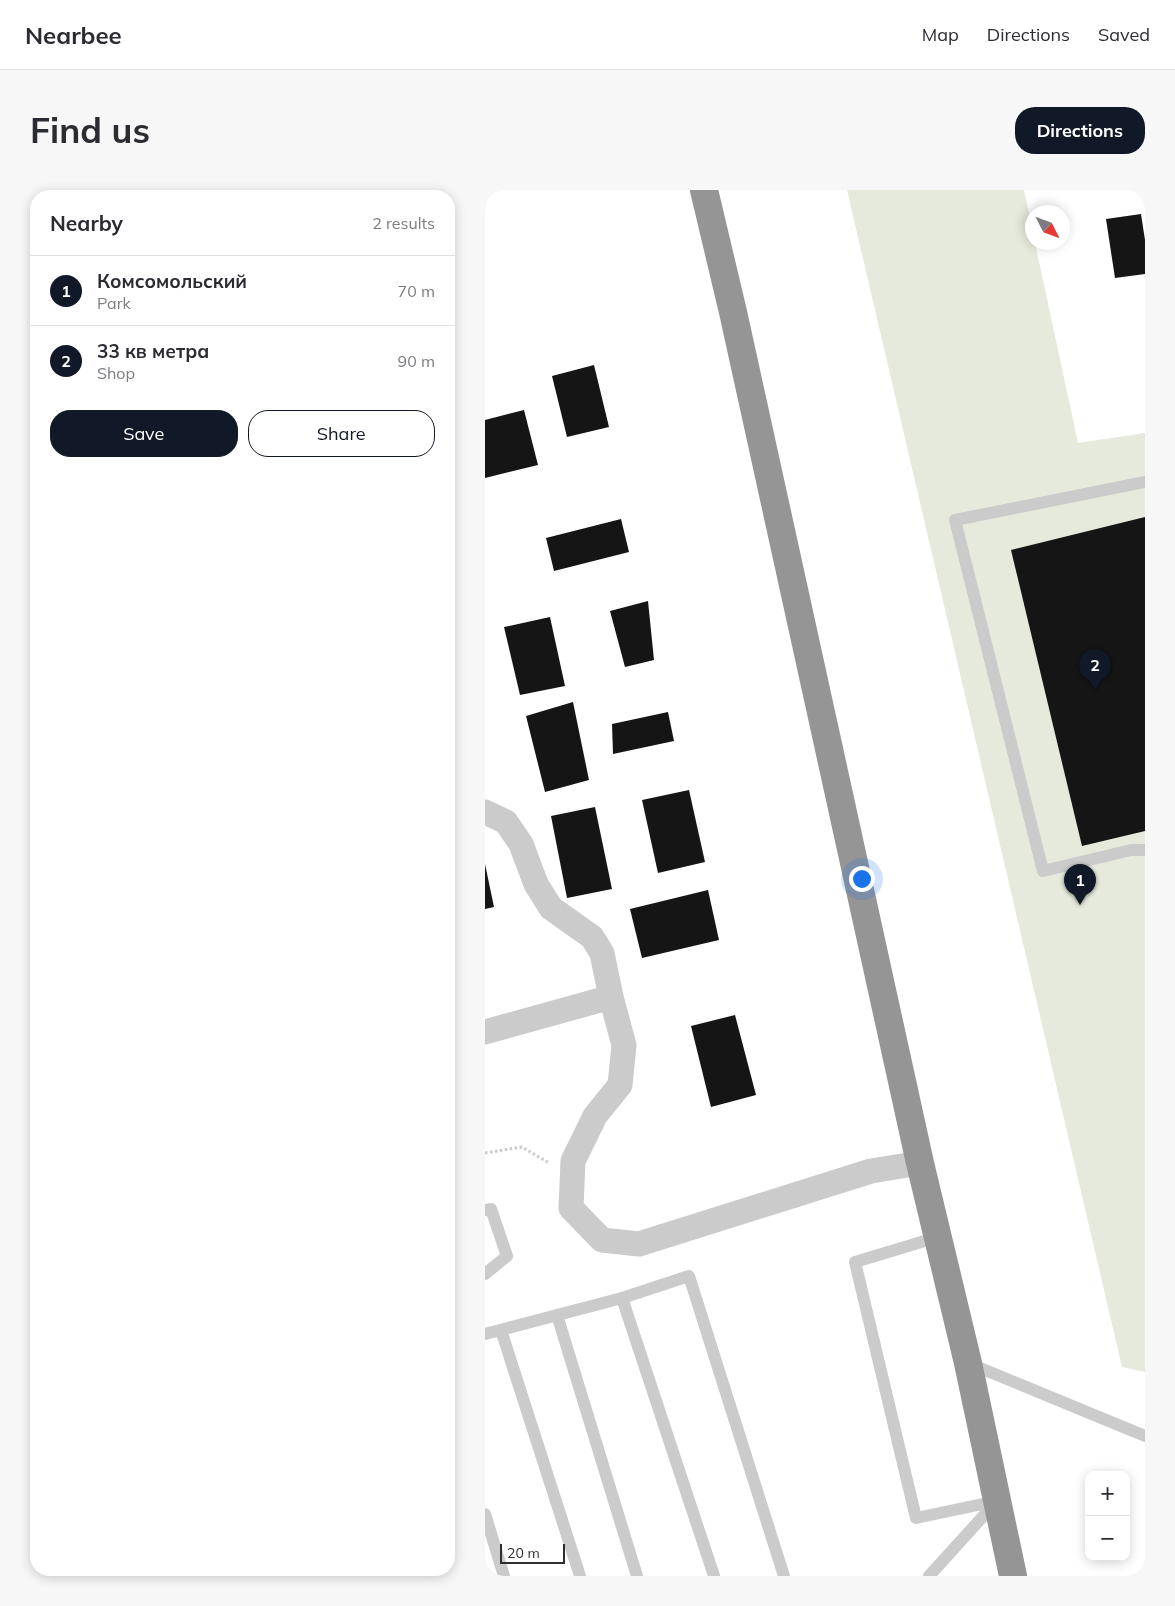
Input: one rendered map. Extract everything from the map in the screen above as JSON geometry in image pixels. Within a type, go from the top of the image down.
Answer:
[{"type":"highway","points":[[704,190],[733,312],[920,1163],[968,1364],[1013,1576]]},
{"type":"street","points":[[485,812],[506,822],[521,844],[536,884],[551,908],[592,936],[602,953],[624,1045],[620,1085],[595,1116],[573,1161],[571,1208],[602,1240],[639,1244],[871,1171],[920,1163]]},
{"type":"street","points":[[485,1032],[611,997]]},
{"type":"lane","points":[[1145,482],[955,520],[1043,871],[1131,850],[1145,850]]},
{"type":"lane","points":[[485,1210],[491,1209],[507,1256],[485,1274]]},
{"type":"lane","points":[[938,1238],[855,1262],[916,1518],[997,1501]]},
{"type":"lane","points":[[485,1334],[622,1298],[689,1276],[785,1576]]},
{"type":"lane","points":[[622,1298],[714,1576]]},
{"type":"lane","points":[[557,1315],[637,1576]]},
{"type":"lane","points":[[501,1330],[581,1576]]},
{"type":"lane","points":[[968,1364],[1145,1436]]},
{"type":"lane","points":[[929,1576],[997,1501]]},
{"type":"lane","points":[[485,1514],[505,1576]]},
{"type":"path","points":[[485,1154],[522,1147],[572,1177]]},
{"type":"shaded area","points":[[847,190],[1024,190],[1027,205],[1025,205],[1025,250],[1037,250],[1078,443],[1145,433],[1145,1372],[1122,1367]]},
{"type":"building","points":[[1141,214],[1145,240],[1145,274],[1115,278],[1106,219]]},
{"type":"building","points":[[594,365],[609,427],[567,437],[552,376]]},
{"type":"building","points":[[524,410],[538,465],[485,478],[485,420]]},
{"type":"building","points":[[1145,517],[1145,831],[1082,846],[1011,550]]},
{"type":"building","points":[[621,519],[629,552],[554,571],[546,538]]},
{"type":"building","points":[[648,601],[654,660],[625,667],[610,611]]},
{"type":"building","points":[[550,617],[565,686],[520,695],[504,627]]},
{"type":"building","points":[[573,702],[589,780],[545,792],[526,716]]},
{"type":"building","points":[[668,712],[674,741],[613,754],[612,724]]},
{"type":"building","points":[[689,790],[705,862],[658,873],[642,800]]},
{"type":"building","points":[[595,807],[612,889],[567,898],[551,816]]},
{"type":"building","points":[[485,864],[494,907],[485,909]]},
{"type":"building","points":[[708,890],[719,940],[642,958],[630,909]]},
{"type":"building","points":[[735,1015],[756,1095],[711,1107],[691,1026]]},
{"type":"place","name":"33 кв метра","points":[[1095,690]]},
{"type":"place","name":"Комсомольский","points":[[1080,905]]}]
